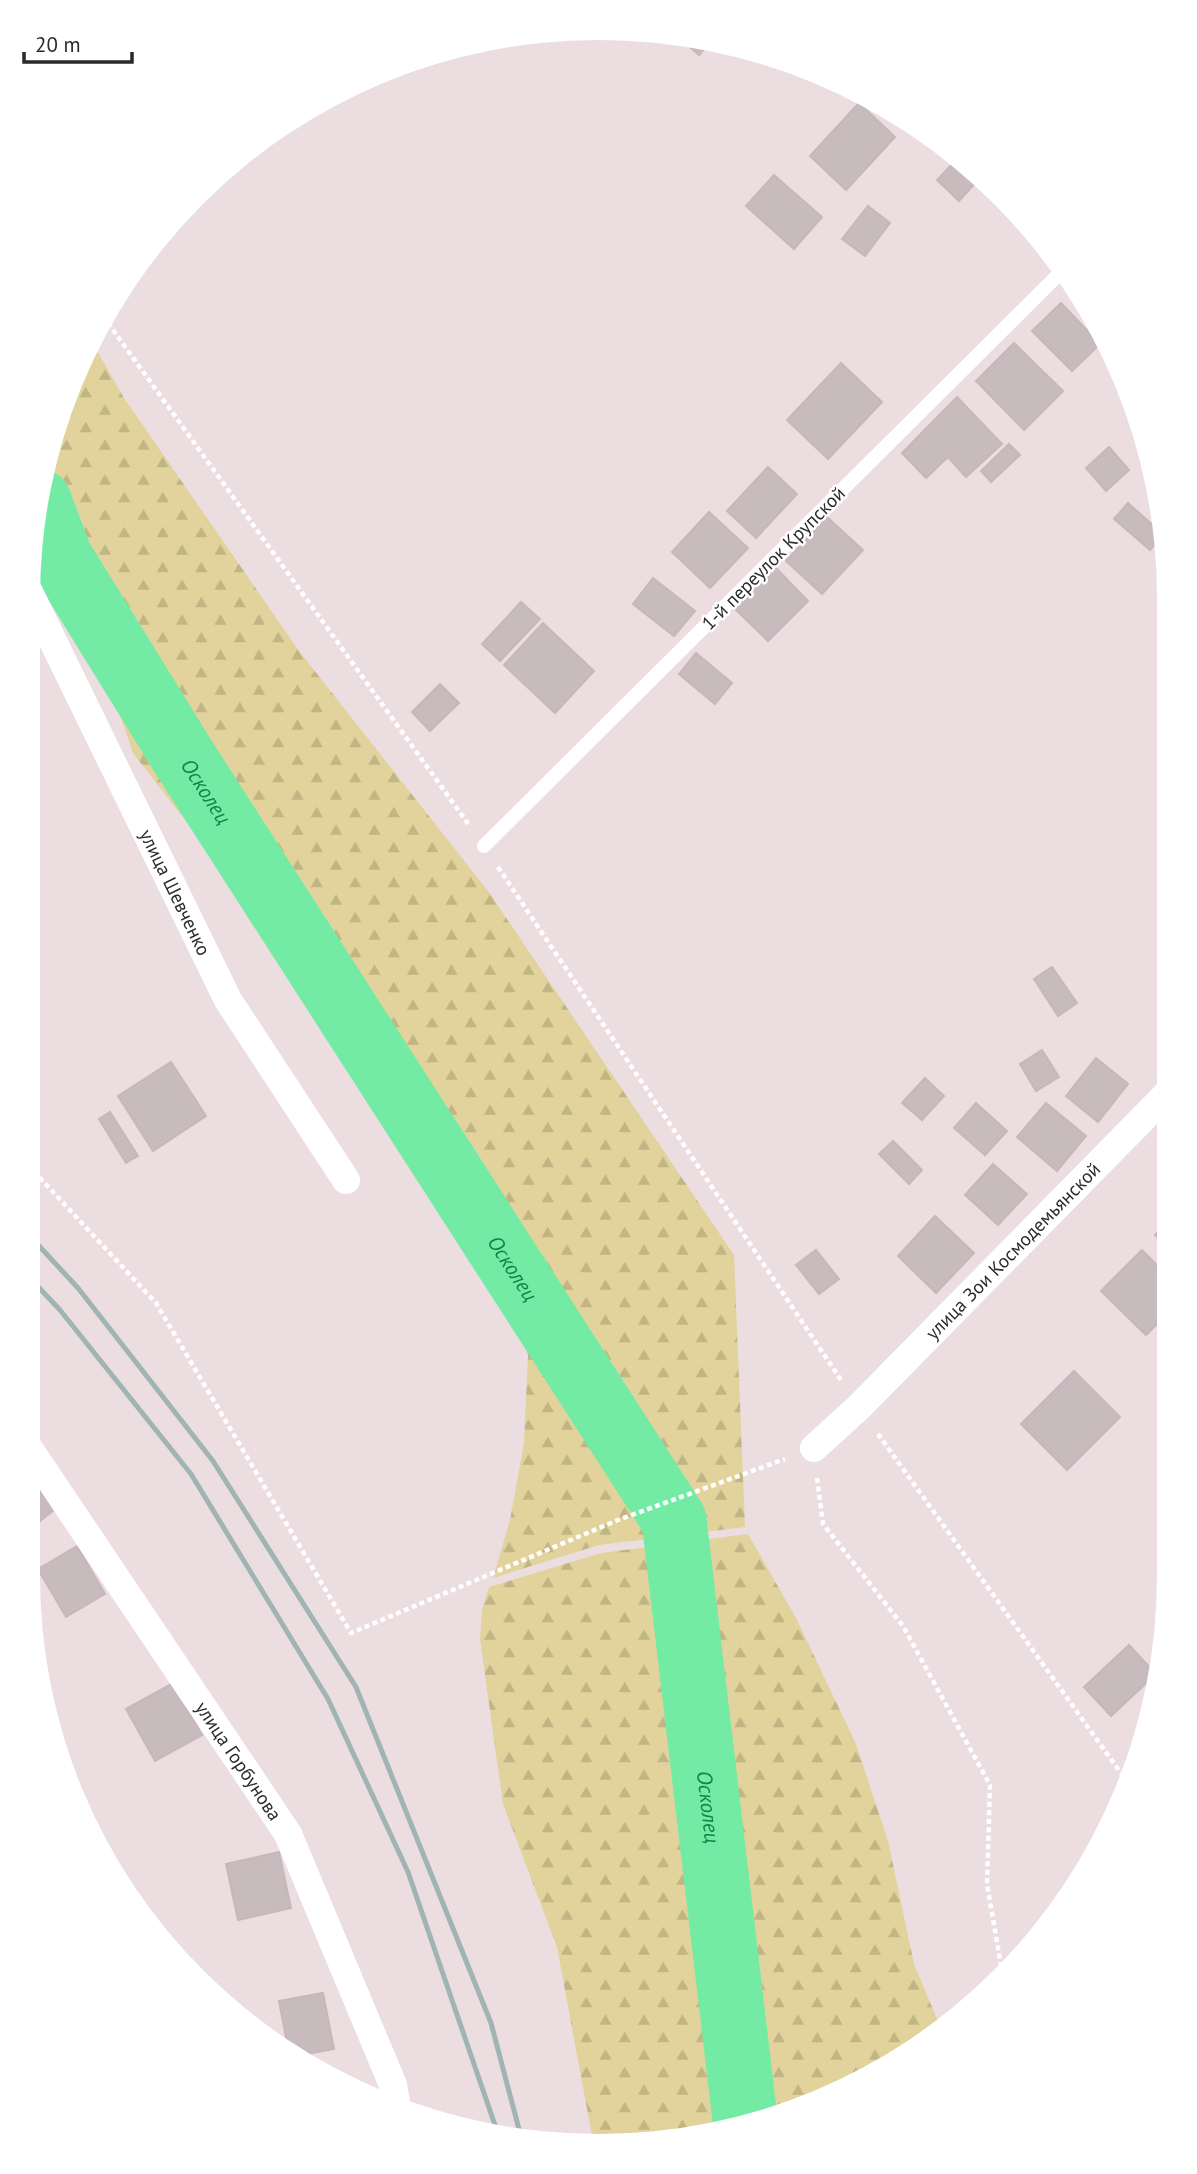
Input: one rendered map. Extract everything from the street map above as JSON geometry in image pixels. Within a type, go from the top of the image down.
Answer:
[{"type":"street","name":"улица Шевченко","points":[[40,615],[228,1000],[346,1180]]},
{"type":"street","name":"улица Зои Космодемьянской","points":[[814,1448],[859,1407],[1157,1104]]},
{"type":"street","name":"улица Горбунова","points":[[40,1465],[288,1834],[395,2095]]},
{"type":"lane","name":"1-й переулок Крупской","points":[[484,846],[1055,278]]},
{"type":"path","points":[[111,327],[484,846],[859,1407],[1120,1772]]},
{"type":"path","points":[[40,1177],[156,1303],[351,1633],[618,1520],[814,1448],[823,1524],[903,1626],[990,1785],[987,1884],[1000,1962]]},
{"type":"green space","points":[[98,352],[124,398],[299,651],[488,891],[734,1255],[745,1527],[599,1545],[493,1578],[510,1520],[524,1443],[528,1355],[514,1295],[486,1232],[393,1105],[306,975],[133,753],[96,645],[58,551],[45,528],[51,490],[70,419]]},
{"type":"green space","points":[[748,1534],[797,1620],[856,1744],[888,1841],[914,1964],[937,2019],[878,2059],[778,2104],[743,2115],[671,2129],[598,2134],[592,2134],[557,1947],[503,1804],[480,1639],[482,1610],[489,1587],[601,1553]]},
{"type":"building","points":[[691,48],[703,50],[699,55]]},
{"type":"building","points":[[858,104],[895,137],[846,190],[810,156]]},
{"type":"building","points":[[950,166],[973,185],[959,201],[937,180]]},
{"type":"building","points":[[774,175],[822,217],[794,249],[746,206]]},
{"type":"building","points":[[868,206],[890,223],[865,256],[842,239]]},
{"type":"building","points":[[1061,303],[1089,332],[1097,347],[1072,371],[1032,331]]},
{"type":"building","points":[[1014,343],[1063,391],[1024,430],[976,381]]},
{"type":"building","points":[[841,363],[882,402],[828,459],[787,420]]},
{"type":"building","points":[[957,397],[1002,444],[966,477],[948,457],[926,478],[902,453]]},
{"type":"building","points":[[1009,444],[1020,455],[991,482],[981,471]]},
{"type":"building","points":[[1109,447],[1129,470],[1106,491],[1086,468]]},
{"type":"building","points":[[768,467],[797,494],[756,538],[727,511]]},
{"type":"building","points":[[1128,503],[1152,524],[1154,545],[1150,550],[1114,519]]},
{"type":"building","points":[[709,512],[748,548],[710,588],[672,552]]},
{"type":"building","points":[[827,517],[863,550],[822,594],[786,561]]},
{"type":"building","points":[[774,566],[808,601],[768,641],[733,607]]},
{"type":"building","points":[[653,578],[695,611],[674,636],[633,604]]},
{"type":"building","points":[[521,602],[540,619],[500,661],[482,644]]},
{"type":"building","points":[[543,623],[594,671],[555,713],[504,665]]},
{"type":"building","points":[[696,653],[732,683],[715,704],[679,674]]},
{"type":"building","points":[[440,684],[459,703],[430,731],[412,712]]},
{"type":"building","points":[[1052,967],[1077,1003],[1058,1016],[1034,979]]},
{"type":"building","points":[[1042,1050],[1059,1077],[1036,1091],[1020,1064]]},
{"type":"building","points":[[1096,1058],[1128,1084],[1098,1122],[1066,1096]]},
{"type":"building","points":[[171,1062],[206,1116],[153,1151],[118,1096]]},
{"type":"building","points":[[925,1078],[944,1096],[922,1120],[902,1103]]},
{"type":"building","points":[[976,1103],[1007,1131],[985,1155],[954,1128]]},
{"type":"building","points":[[1046,1103],[1086,1136],[1057,1171],[1017,1137]]},
{"type":"building","points":[[110,1112],[138,1156],[126,1163],[99,1119]]},
{"type":"building","points":[[893,1141],[922,1170],[909,1184],[879,1154]]},
{"type":"building","points":[[993,1164],[1027,1194],[998,1225],[965,1195]]},
{"type":"building","points":[[935,1216],[974,1253],[936,1293],[898,1256]]},
{"type":"building","points":[[816,1250],[839,1279],[819,1294],[796,1265]]},
{"type":"building","points":[[1142,1250],[1157,1265],[1157,1324],[1146,1335],[1101,1291]]},
{"type":"building","points":[[1074,1371],[1120,1417],[1067,1470],[1021,1424]]},
{"type":"building","points":[[40,1489],[56,1508],[40,1521]]},
{"type":"building","points":[[77,1546],[105,1594],[66,1617],[40,1572],[40,1568]]},
{"type":"building","points":[[1129,1645],[1149,1666],[1146,1683],[1111,1716],[1084,1687]]},
{"type":"building","points":[[173,1683],[202,1735],[155,1761],[126,1709]]},
{"type":"building","points":[[279,1852],[291,1908],[238,1920],[226,1864]]},
{"type":"building","points":[[323,1993],[334,2049],[310,2053],[286,2039],[279,2001]]},
{"type":"waterway","name":"Осколец","points":[[46,520],[60,557],[186,761],[674,1520],[744,2115]]},
{"type":"railway","points":[[40,1247],[78,1288],[213,1461],[356,1687],[491,2023],[519,2128]]},
{"type":"railway","points":[[40,1289],[191,1474],[328,1699],[408,1872],[495,2124]]}]
